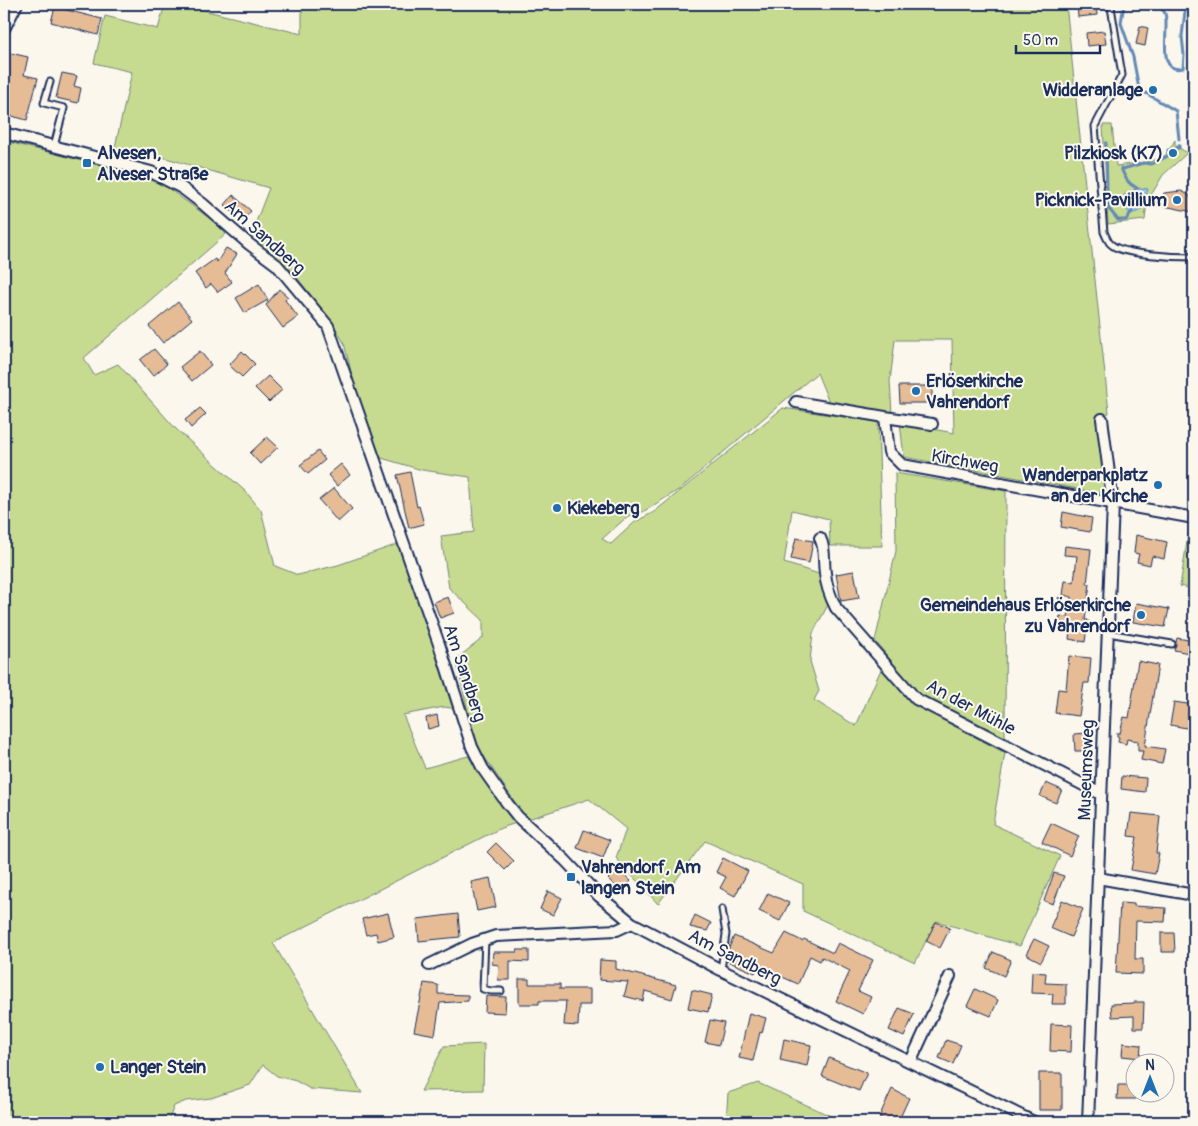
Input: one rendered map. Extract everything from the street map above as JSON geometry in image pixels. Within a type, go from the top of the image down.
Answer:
[{"type":"street","points":[[4,29],[16,4]]},
{"type":"street","name":"Am Sandberg","points":[[4,133],[152,172],[182,188],[277,265],[328,326],[440,647],[472,747],[483,769],[506,803],[565,860],[598,896],[632,923],[721,970],[1034,1122]]},
{"type":"street","name":"Kirchweg","points":[[796,402],[932,424]]},
{"type":"street","name":"Kirchweg","points":[[885,417],[889,452],[902,465],[1194,518]]},
{"type":"street","name":"Museumsweg","points":[[1088,1122],[1113,504],[1102,419]]},
{"type":"street","name":"An der Mühle","points":[[820,538],[825,547],[825,573],[829,594],[836,608],[916,699],[1101,794]]},
{"type":"street","points":[[1098,878],[1194,895]]},
{"type":"street","points":[[429,964],[496,936],[617,930],[632,923]]},
{"type":"street","points":[[911,1061],[950,976]]},
{"type":"lane","points":[[1111,7],[1122,76],[1095,126],[1104,232],[1110,245],[1121,250],[1175,257],[1194,257]]},
{"type":"lane","points":[[50,82],[44,103],[64,108],[54,146]]},
{"type":"lane","points":[[1107,632],[1172,644]]},
{"type":"lane","points":[[721,970],[726,934],[722,909]]},
{"type":"lane","points":[[485,939],[484,989],[501,991]]},
{"type":"green space","points":[[165,4],[178,4],[302,34],[302,9],[304,4],[1066,4],[1109,413],[1097,415],[1105,494],[904,457],[900,423],[954,433],[952,340],[895,340],[890,381],[892,414],[831,407],[817,373],[680,489],[641,513],[628,516],[602,539],[611,544],[635,522],[654,512],[783,408],[878,422],[882,546],[830,546],[829,519],[792,510],[784,563],[819,574],[829,603],[813,633],[810,661],[819,691],[814,700],[856,726],[882,667],[912,703],[1005,753],[993,824],[1060,856],[1020,946],[936,921],[915,963],[803,911],[803,884],[705,841],[658,904],[616,858],[626,829],[589,799],[501,828],[273,943],[362,1093],[310,1089],[296,1081],[277,1076],[263,1065],[250,1085],[211,1098],[186,1101],[174,1106],[168,1122],[4,1122],[4,141],[135,174],[165,186],[212,220],[226,234],[84,358],[94,375],[118,364],[176,429],[246,492],[261,510],[275,566],[298,575],[338,565],[401,543],[457,709],[444,707],[403,715],[425,768],[468,756],[508,812],[518,807],[475,743],[456,659],[483,638],[483,620],[449,588],[441,536],[474,532],[470,477],[422,470],[378,457],[365,428],[344,343],[333,323],[291,270],[255,242],[262,233],[254,227],[269,188],[166,158],[115,147],[132,72],[94,63],[105,16],[158,29]]},
{"type":"green space","points":[[1103,125],[1112,125],[1116,166],[1152,161],[1166,155],[1175,140],[1175,145],[1187,153],[1163,175],[1147,202],[1145,220],[1108,224]]},
{"type":"green space","points":[[895,473],[1006,491],[1005,737],[918,693],[875,641],[896,551]]},
{"type":"green space","points":[[1189,529],[1194,529],[1194,589],[1180,586]]},
{"type":"green space","points":[[484,1044],[483,1090],[421,1091],[444,1046]]},
{"type":"green space","points":[[758,1083],[844,1122],[726,1122],[728,1093]]},
{"type":"water","points":[[1137,188],[1148,189],[1142,210],[1131,214],[1123,206],[1123,198],[1124,195]]},
{"type":"building","points":[[1077,4],[1096,4],[1097,15],[1078,17]]},
{"type":"building","points":[[55,7],[102,19],[98,35],[51,22]]},
{"type":"building","points":[[1140,26],[1148,28],[1145,46],[1136,44]]},
{"type":"building","points":[[1104,31],[1106,44],[1087,46],[1086,33]]},
{"type":"building","points":[[6,52],[28,57],[24,75],[38,78],[27,120],[4,114],[4,61]]},
{"type":"building","points":[[62,73],[77,76],[74,86],[81,88],[78,103],[56,98]]},
{"type":"building","name":"Picknick-Pavillium","points":[[1181,191],[1189,195],[1194,204],[1193,212],[1159,205],[1164,193]]},
{"type":"building","points":[[233,195],[251,211],[242,221],[225,205]]},
{"type":"building","points":[[226,248],[237,254],[225,273],[232,282],[218,292],[211,284],[206,288],[195,273],[215,259],[217,262]]},
{"type":"building","points":[[259,284],[268,300],[245,313],[236,298]]},
{"type":"building","points":[[279,289],[288,297],[285,300],[298,317],[283,328],[266,305]]},
{"type":"building","points":[[178,302],[192,319],[163,343],[149,326]]},
{"type":"building","points":[[154,349],[167,364],[153,376],[140,360]]},
{"type":"building","points":[[200,351],[211,365],[192,381],[180,367]]},
{"type":"building","points":[[242,351],[255,364],[242,377],[229,365]]},
{"type":"building","points":[[268,376],[282,390],[269,402],[255,388]]},
{"type":"building","name":"Erlöserkirche Vahrendorf","points":[[899,386],[932,386],[932,403],[900,403]]},
{"type":"building","points":[[200,408],[206,414],[191,428],[185,420]]},
{"type":"building","points":[[267,437],[278,447],[260,464],[250,453]]},
{"type":"building","points":[[318,451],[325,460],[308,474],[300,465]]},
{"type":"building","points":[[341,464],[350,475],[337,486],[328,475]]},
{"type":"building","points":[[410,472],[417,507],[419,506],[424,524],[409,528],[397,475]]},
{"type":"building","points":[[334,488],[352,509],[338,522],[319,500]]},
{"type":"building","points":[[1063,512],[1092,518],[1090,532],[1061,527]]},
{"type":"building","points":[[1136,535],[1167,542],[1164,559],[1152,556],[1150,565],[1137,562],[1139,554],[1134,553]]},
{"type":"building","points":[[796,538],[813,541],[809,563],[791,559]]},
{"type":"building","points":[[1065,546],[1091,549],[1087,584],[1090,584],[1085,620],[1088,620],[1085,642],[1069,639],[1070,629],[1058,627],[1060,616],[1068,617],[1072,597],[1063,595],[1065,581],[1074,582],[1077,556],[1064,555]]},
{"type":"building","points":[[854,571],[859,598],[841,601],[836,574]]},
{"type":"building","points":[[448,597],[454,613],[440,618],[434,602]]},
{"type":"building","points":[[1136,603],[1169,609],[1165,627],[1133,622]]},
{"type":"building","points":[[1177,638],[1194,641],[1194,654],[1174,650]]},
{"type":"building","points":[[1069,656],[1091,658],[1089,683],[1084,683],[1079,716],[1055,713],[1058,689],[1066,690]]},
{"type":"building","points":[[1138,661],[1158,665],[1145,746],[1165,749],[1162,764],[1141,760],[1143,751],[1138,751],[1138,741],[1127,739],[1126,744],[1118,742],[1119,737],[1117,733],[1120,733],[1124,717],[1129,718]]},
{"type":"building","points":[[1174,702],[1194,705],[1192,729],[1170,725]]},
{"type":"building","points":[[437,715],[439,726],[428,729],[426,718]]},
{"type":"building","points":[[1087,733],[1087,751],[1075,751],[1074,734]]},
{"type":"building","points":[[1122,776],[1146,778],[1145,792],[1121,789]]},
{"type":"building","points":[[1046,783],[1062,790],[1056,803],[1040,796]]},
{"type":"building","points":[[1131,813],[1160,816],[1156,853],[1159,853],[1155,874],[1131,870],[1137,837],[1128,836]]},
{"type":"building","points":[[1051,823],[1079,836],[1070,856],[1042,842]]},
{"type":"building","points":[[584,830],[610,840],[603,858],[577,848]]},
{"type":"building","points":[[496,843],[514,861],[505,870],[487,852]]},
{"type":"building","points":[[723,858],[748,871],[735,896],[720,888],[726,877],[716,872]]},
{"type":"building","points":[[618,869],[631,881],[621,891],[608,879]]},
{"type":"building","points":[[1054,873],[1064,876],[1053,904],[1044,901]]},
{"type":"building","points":[[490,878],[496,907],[477,911],[471,882]]},
{"type":"building","points":[[548,891],[562,898],[553,915],[540,909]]},
{"type":"building","points":[[768,893],[789,903],[780,921],[759,911]]},
{"type":"building","points":[[1062,900],[1083,909],[1071,937],[1050,928]]},
{"type":"building","points":[[1120,903],[1166,908],[1165,922],[1136,921],[1135,959],[1143,959],[1143,974],[1116,973]]},
{"type":"building","points":[[388,913],[394,937],[378,941],[376,933],[366,935],[362,919]]},
{"type":"building","points":[[458,914],[460,937],[419,941],[417,919]]},
{"type":"building","points":[[695,915],[711,923],[707,931],[690,927]]},
{"type":"building","points":[[936,922],[950,928],[940,948],[926,941]]},
{"type":"building","points":[[786,933],[802,941],[804,939],[833,953],[838,943],[873,960],[858,991],[871,997],[863,1014],[836,1001],[850,971],[822,957],[820,961],[810,956],[798,984],[758,966],[755,973],[727,961],[728,950],[734,936],[774,953]]},
{"type":"building","points":[[1161,933],[1174,933],[1175,952],[1161,952]]},
{"type":"building","points":[[1034,939],[1049,946],[1041,962],[1026,954]]},
{"type":"building","points":[[517,950],[529,950],[529,962],[510,961],[510,980],[498,980],[499,965],[492,964],[493,952],[517,952]]},
{"type":"building","points":[[993,952],[1011,960],[1004,976],[986,968]]},
{"type":"building","points":[[600,960],[616,961],[616,969],[676,985],[672,999],[645,991],[643,1001],[624,996],[628,982],[599,980]]},
{"type":"building","points":[[1032,972],[1046,973],[1045,983],[1066,984],[1066,1004],[1052,1004],[1053,994],[1031,993]]},
{"type":"building","points":[[519,979],[529,979],[529,984],[560,984],[560,989],[590,989],[590,1005],[579,1005],[578,1026],[564,1025],[566,1001],[539,1001],[539,1004],[519,1004]]},
{"type":"building","points":[[424,983],[438,985],[438,994],[468,995],[468,1001],[440,1003],[435,1035],[414,1031]]},
{"type":"building","points":[[975,989],[998,1000],[991,1016],[967,1006]]},
{"type":"building","points":[[692,990],[712,995],[708,1012],[688,1008]]},
{"type":"building","points":[[486,996],[506,997],[505,1013],[485,1012]]},
{"type":"building","points":[[1144,1002],[1143,1028],[1134,1028],[1134,1016],[1112,1017],[1111,1004]]},
{"type":"building","points":[[899,1008],[914,1014],[904,1037],[889,1030]]},
{"type":"building","points":[[749,1013],[766,1018],[762,1033],[760,1032],[753,1061],[739,1058]]},
{"type":"building","points":[[710,1020],[724,1023],[719,1045],[705,1042]]},
{"type":"building","points":[[1051,1024],[1072,1025],[1071,1052],[1050,1051]]},
{"type":"building","points":[[784,1039],[811,1045],[807,1066],[780,1060]]},
{"type":"building","points":[[946,1040],[961,1045],[953,1064],[939,1058]]},
{"type":"building","points":[[1123,1043],[1141,1045],[1140,1054],[1126,1054],[1126,1056],[1122,1056]]},
{"type":"building","points":[[829,1058],[867,1073],[859,1091],[822,1076]]},
{"type":"building","points":[[1039,1073],[1062,1073],[1062,1110],[1039,1110]]},
{"type":"building","points":[[1118,1085],[1126,1085],[1126,1099],[1117,1099]]},
{"type":"building","points":[[892,1089],[909,1098],[898,1122],[889,1122],[879,1117]]},
{"type":"waterway","points":[[1124,4],[1121,23],[1133,57],[1139,89],[1176,111],[1179,139]]},
{"type":"waterway","points":[[1157,4],[1165,13],[1166,58],[1169,65],[1174,68],[1183,68],[1182,36],[1186,4]]},
{"type":"waterway","points":[[1106,143],[1109,209],[1118,220],[1126,220],[1132,211]]},
{"type":"waterway","points":[[1136,193],[1137,188],[1131,185],[1121,168],[1143,163],[1152,164],[1168,156],[1168,150],[1179,148],[1179,145]]},
{"type":"place","name":"Widderanlage","points":[[1153,90]]},
{"type":"place","name":"Pilzkiosk (K7)","points":[[1173,153]]},
{"type":"place","name":"Alvesen, Alveser Straße","points":[[87,163]]},
{"type":"place","name":"Picknick-Pavillium","points":[[1177,200]]},
{"type":"place","name":"Erlöserkirche Vahrendorf","points":[[916,391]]},
{"type":"place","name":"Wanderparkplatz an der Kirche","points":[[1158,485]]},
{"type":"place","name":"Kiekeberg","points":[[557,508]]},
{"type":"place","name":"Gemeindehaus Erlöserkirche zu Vahrendorf","points":[[1141,615]]},
{"type":"place","name":"Vahrendorf, Am langen Stein","points":[[571,877]]},
{"type":"place","name":"Langer Stein","points":[[100,1067]]}]
